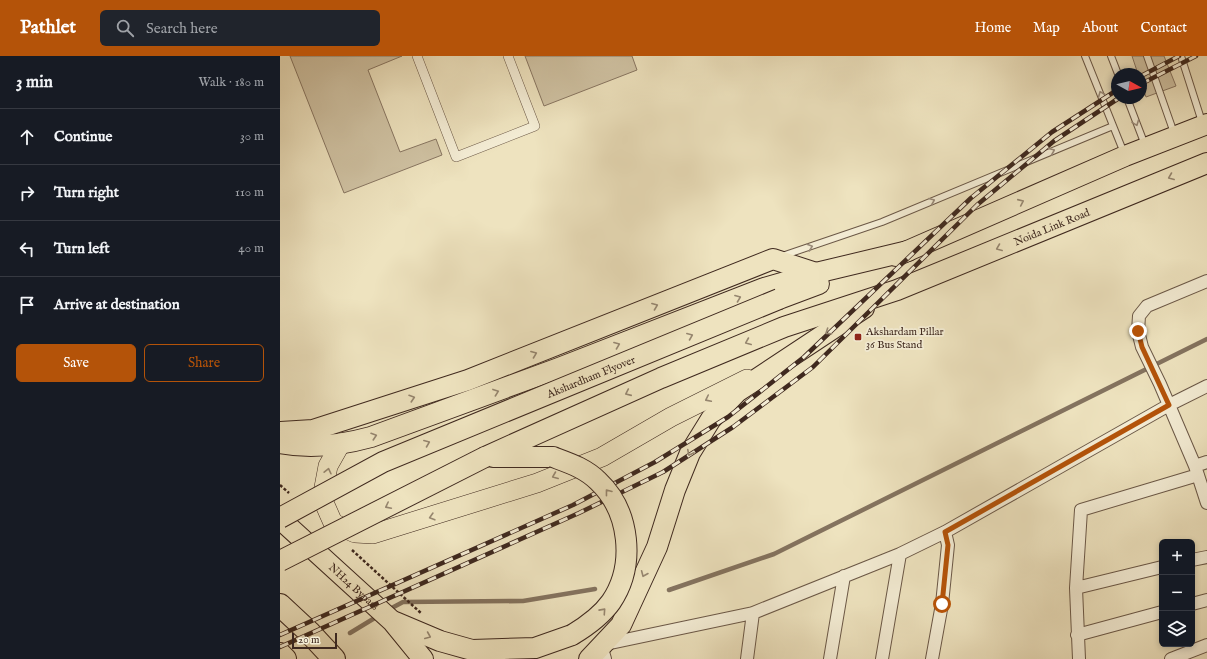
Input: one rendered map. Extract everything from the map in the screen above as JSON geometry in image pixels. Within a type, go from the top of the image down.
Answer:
[{"type":"highway","points":[[280,443],[321,446],[342,444],[371,437],[559,368],[764,288],[816,273],[908,251],[1125,156],[1205,125]]},
{"type":"highway","name":"Noida Link Road","points":[[897,290],[1207,163]]},
{"type":"highway","name":"Akshardham Flyover","points":[[280,518],[383,462],[779,299],[908,251]]},
{"type":"highway","points":[[280,432],[314,430],[468,380],[773,259],[816,273]]},
{"type":"highway","points":[[280,561],[485,457],[661,378],[784,327],[897,290]]},
{"type":"highway","points":[[598,654],[620,625],[636,594],[656,547],[675,490],[690,453],[711,419],[737,392],[859,311],[897,290]]},
{"type":"highway","points":[[392,621],[440,642],[472,650],[535,648],[572,635],[594,621],[612,601],[623,578],[627,552],[625,526],[615,501],[598,481],[577,466],[553,457],[485,457]]},
{"type":"highway","name":"NH24 Bypass","points":[[280,518],[392,621],[423,659]]},
{"type":"highway","points":[[280,605],[309,632],[334,659]]},
{"type":"highway","points":[[280,654],[285,659]]},
{"type":"main road","points":[[342,444],[328,466],[322,498],[333,523],[355,533],[373,534],[537,483],[602,457],[672,417],[781,363]]},
{"type":"street","points":[[417,56],[456,157],[535,126],[508,56]]},
{"type":"street","points":[[1207,281],[1147,306],[1139,316],[1138,331],[1142,347],[1169,405],[1196,471],[1207,503]]},
{"type":"street","points":[[598,654],[753,613],[900,554],[945,532],[1169,405],[1207,386]]},
{"type":"street","points":[[1079,659],[1076,588],[1081,510],[1196,471],[1207,462]]},
{"type":"street","points":[[932,659],[942,604],[948,545],[945,532]]},
{"type":"street","points":[[882,659],[900,554]]},
{"type":"street","points":[[1195,559],[1207,557]]},
{"type":"street","points":[[1076,588],[1159,568]]},
{"type":"street","points":[[830,659],[844,576]]},
{"type":"street","points":[[1195,603],[1207,600]]},
{"type":"street","points":[[747,659],[753,613]]},
{"type":"street","points":[[1077,635],[1159,613]]},
{"type":"street","points":[[1171,659],[1207,645]]},
{"type":"lane","points":[[1086,56],[1125,156]]},
{"type":"lane","points":[[1111,56],[1116,68]]},
{"type":"lane","points":[[1147,56],[1175,137]]},
{"type":"lane","points":[[1181,56],[1205,125]]},
{"type":"lane","points":[[1129,104],[1146,148]]},
{"type":"lane","points":[[773,259],[882,222],[1113,126]]},
{"type":"path","points":[[404,597],[414,606]]},
{"type":"shaded area","points":[[290,56],[402,56],[368,70],[400,152],[436,139],[442,155],[344,193]]},
{"type":"shaded area","points":[[525,56],[632,56],[637,70],[544,106]]},
{"type":"shaded area","points":[[1132,56],[1164,56],[1176,86],[1147,97],[1147,68],[1136,68]]},
{"type":"waterway","points":[[669,590],[774,554],[1207,339]]},
{"type":"waterway","points":[[388,610],[403,602],[523,601],[595,589]]},
{"type":"waterway","points":[[350,633],[378,616]]},
{"type":"railway","points":[[1147,73],[1179,56]]},
{"type":"railway","points":[[1147,81],[1196,56]]},
{"type":"railway","points":[[280,635],[573,505],[655,462],[728,417],[804,357],[971,198],[1052,132],[1111,94]]},
{"type":"railway","points":[[280,647],[579,513],[663,472],[733,427],[813,367],[977,205],[1054,141],[1111,103]]},
{"type":"place","name":"Akshardam Pillar 36 Bus Stand","points":[[858,337]]},
{"type":"route","points":[[942,604],[948,545],[945,532],[1169,405],[1142,347],[1138,331]]}]
